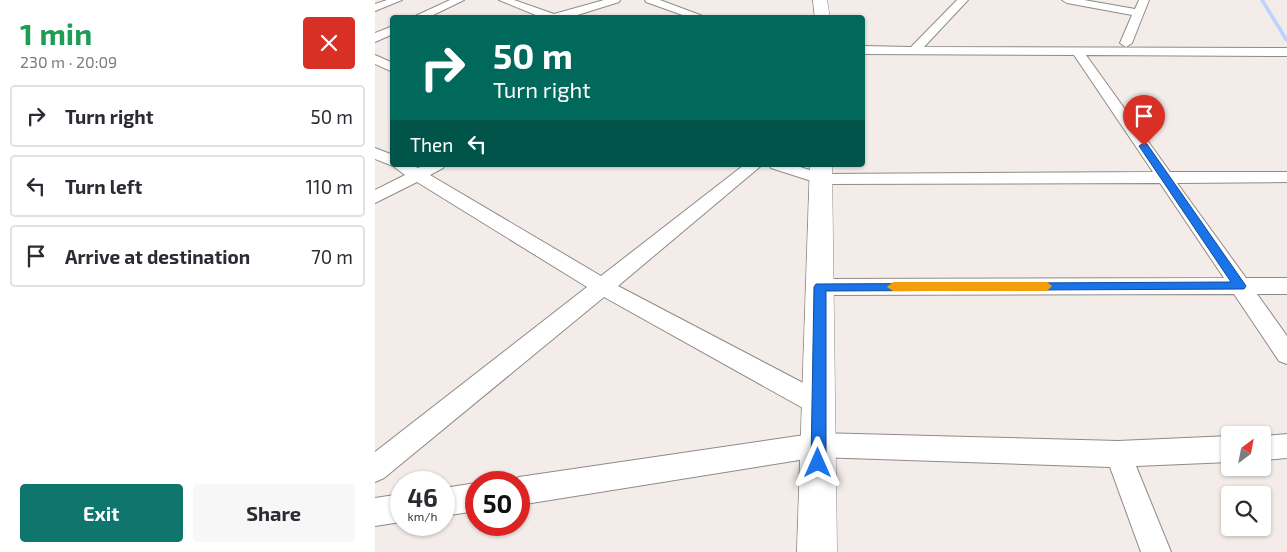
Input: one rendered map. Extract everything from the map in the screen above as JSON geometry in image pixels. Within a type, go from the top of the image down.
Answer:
[{"type":"main road","points":[[820,0],[822,15]]},
{"type":"main road","points":[[817,552],[821,172]]},
{"type":"street","points":[[375,8],[397,0]]},
{"type":"street","points":[[424,15],[459,0]]},
{"type":"street","points":[[504,0],[545,15]]},
{"type":"street","points":[[564,15],[615,0]]},
{"type":"street","points":[[650,0],[694,15]]},
{"type":"street","points":[[913,51],[963,0]]},
{"type":"street","points":[[1067,0],[1139,13]]},
{"type":"street","points":[[1126,43],[1144,0]]},
{"type":"street","points":[[375,38],[390,31]]},
{"type":"street","points":[[865,50],[1287,52]]},
{"type":"street","points":[[1078,52],[1287,354]]},
{"type":"street","points":[[375,59],[390,66]]},
{"type":"street","points":[[375,75],[390,69]]},
{"type":"street","points":[[375,153],[390,160]]},
{"type":"street","points":[[405,167],[601,286],[819,404]]},
{"type":"street","points":[[375,197],[433,167]]},
{"type":"street","points":[[375,469],[751,167]]},
{"type":"street","points":[[790,167],[821,172],[1287,177]]},
{"type":"street","points":[[820,287],[1287,286]]},
{"type":"street","points":[[530,488],[818,445],[1118,454],[1221,449]]},
{"type":"street","points":[[1271,447],[1287,446]]},
{"type":"street","points":[[1118,454],[1156,552]]},
{"type":"street","points":[[375,512],[390,510]]},
{"type":"waterway","points":[[1262,0],[1287,41]]},
{"type":"slow traffic","points":[[893,287],[1047,286]]},
{"type":"route","points":[[818,463],[820,287],[1240,286],[1144,146]]}]
